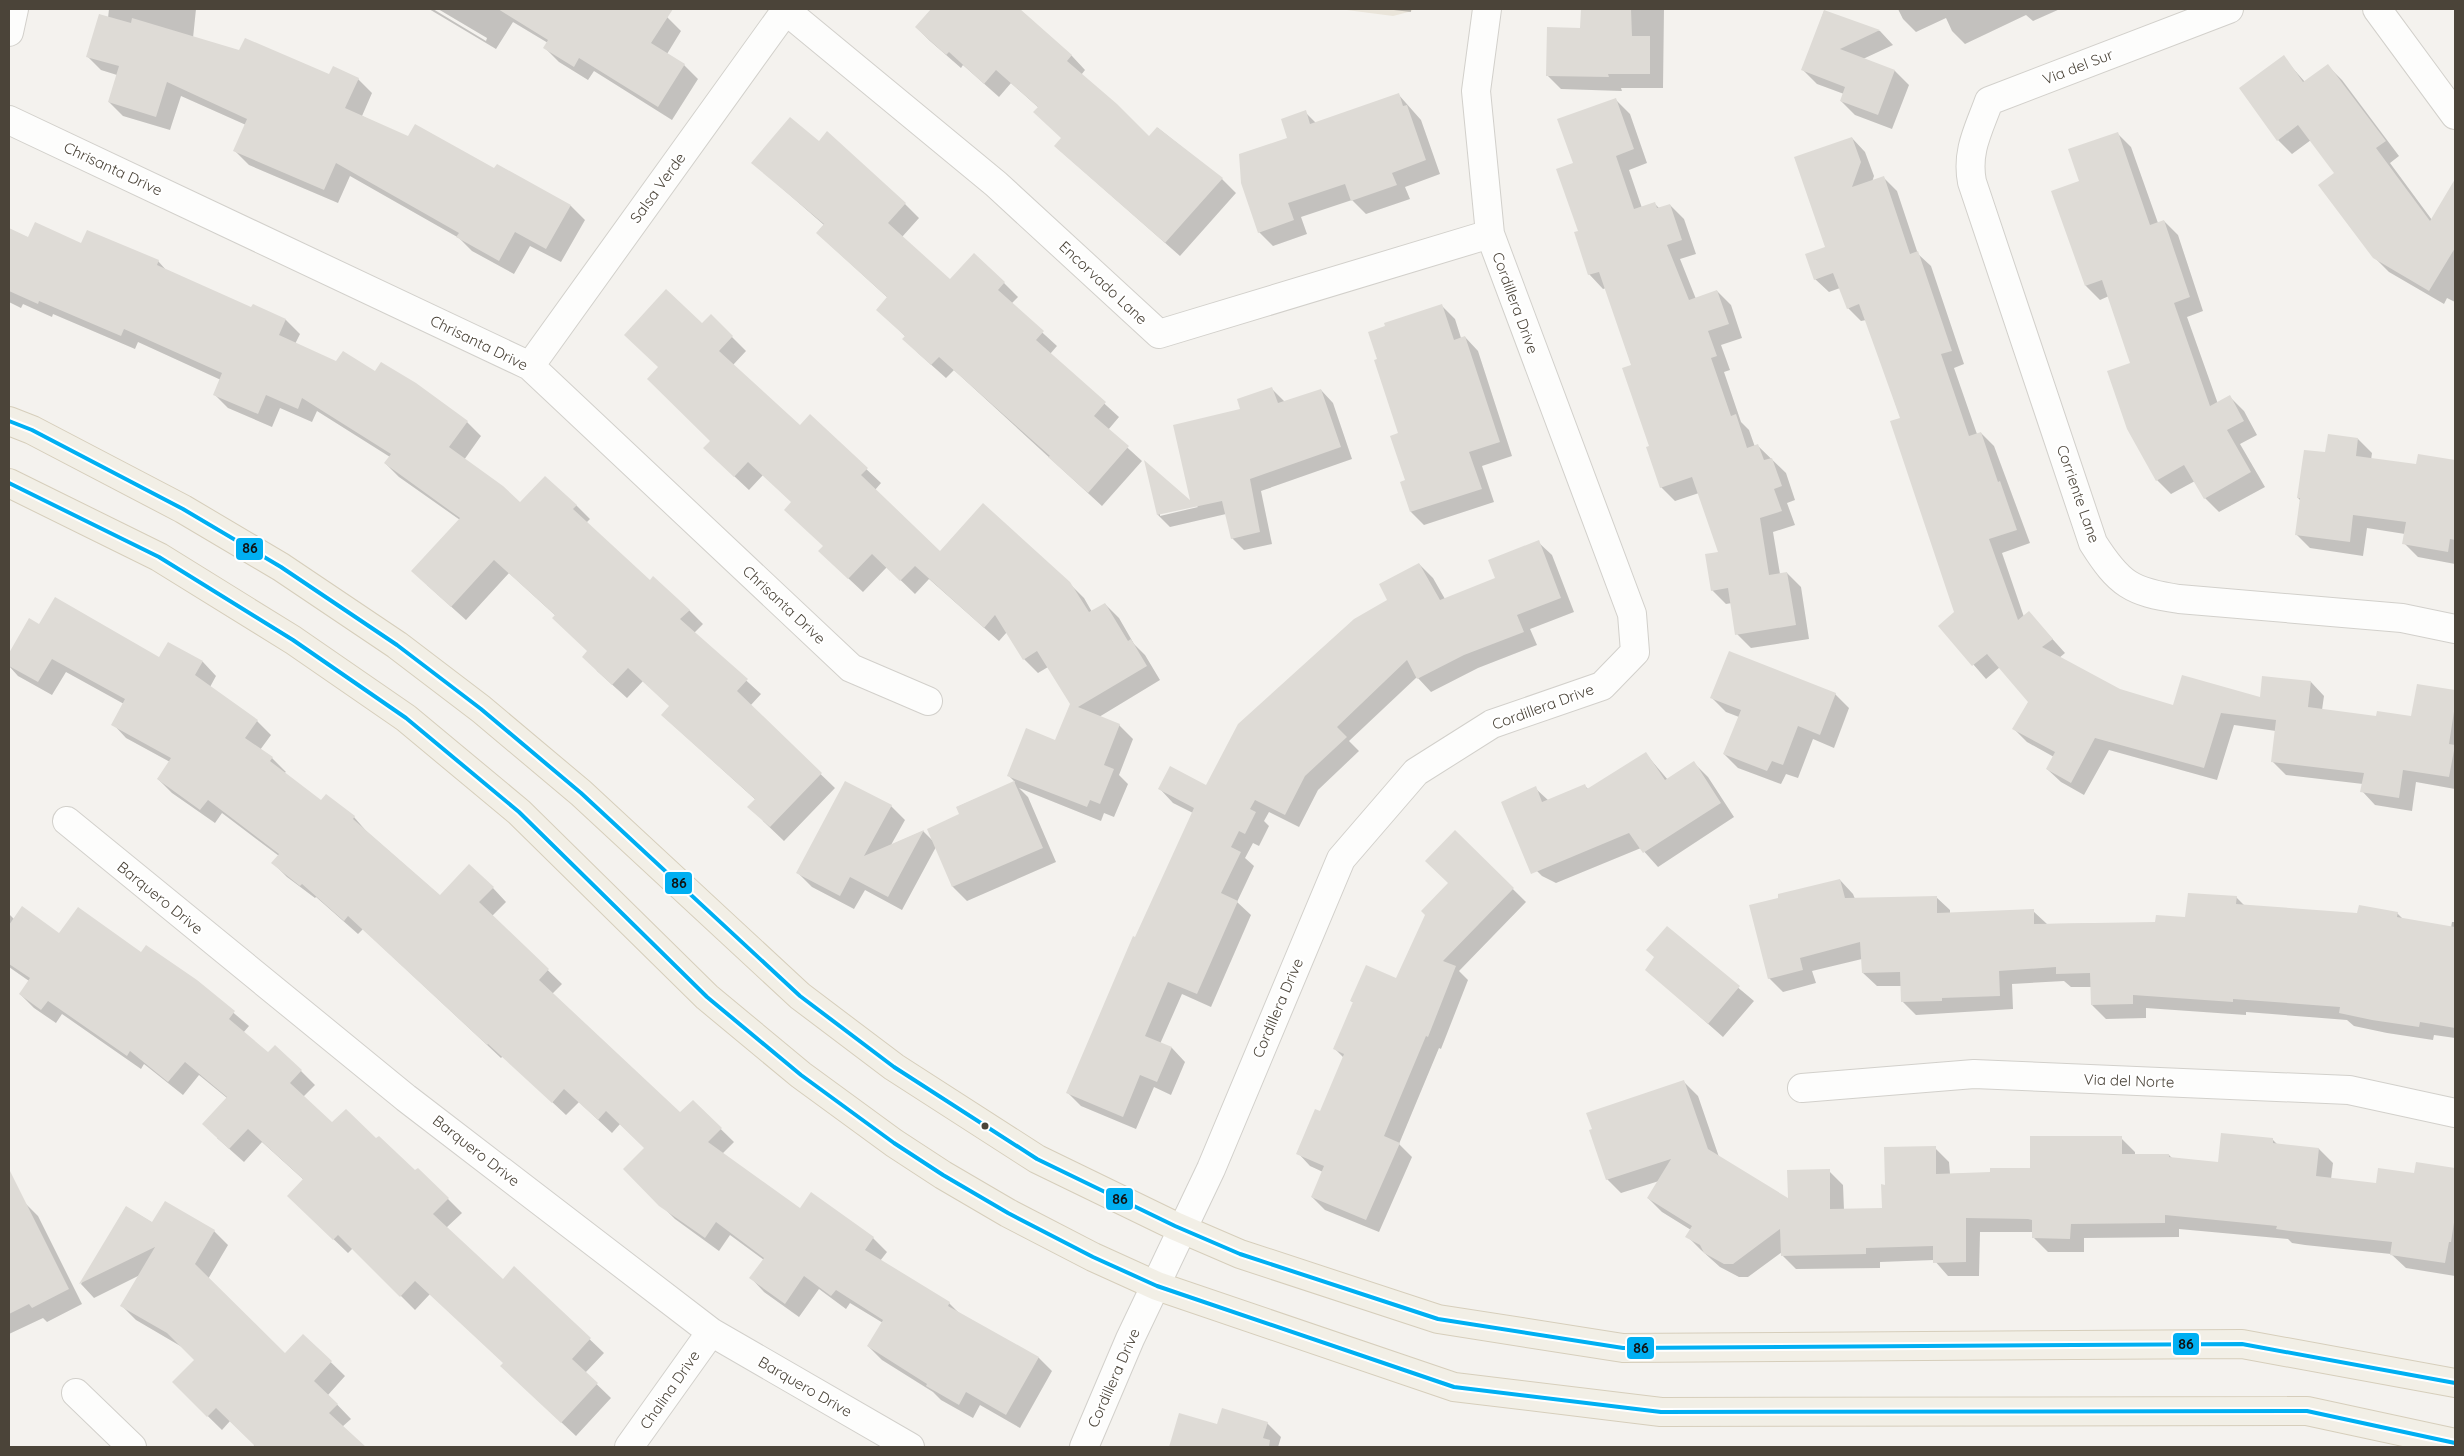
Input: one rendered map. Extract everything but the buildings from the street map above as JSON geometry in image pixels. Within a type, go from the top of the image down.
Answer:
[{"type":"main road","points":[[9,421],[32,430],[183,509],[281,566],[397,645],[481,709],[581,793],[800,996],[894,1067],[1037,1159],[1182,1230],[1240,1254],[1438,1319],[1623,1348],[2242,1344],[2455,1383]]},
{"type":"main road","points":[[9,483],[159,557],[293,640],[406,718],[519,812],[707,997],[801,1075],[894,1143],[944,1175],[1034,1226],[1157,1286],[1454,1387],[1661,1412],[2307,1411],[2455,1444]]},
{"type":"street","points":[[9,32],[14,9]]},
{"type":"street","name":"Encorvado Lane","points":[[785,9],[996,184],[1159,334],[1490,234]]},
{"type":"street","name":"Salsa Verde","points":[[530,366],[785,9]]},
{"type":"street","name":"Cordillera Drive","points":[[1084,1447],[1130,1339],[1157,1286],[1211,1169],[1341,859],[1416,772],[1492,724],[1602,686],[1635,652],[1632,614],[1490,234],[1476,91],[1487,9]]},
{"type":"street","name":"Via del Sur","points":[[1969,164],[1972,146],[1989,101],[2229,9]]},
{"type":"street","points":[[2376,9],[2455,115]]},
{"type":"street","name":"Chrisanta Drive","points":[[9,120],[530,366],[851,668],[928,701]]},
{"type":"street","name":"Corriente Lane","points":[[1969,164],[1978,200],[2093,543],[2109,568],[2126,584],[2148,594],[2179,599],[2402,618],[2455,629]]},
{"type":"street","name":"Barquero Drive","points":[[66,821],[406,1098],[711,1332],[910,1447]]},
{"type":"street","name":"Via del Norte","points":[[1802,1088],[1974,1074],[2349,1090],[2455,1113]]},
{"type":"street","name":"Chalina Drive","points":[[629,1447],[711,1332]]},
{"type":"street","points":[[76,1393],[132,1447]]},
{"type":"shaded area","points":[[1339,9],[1413,9],[1412,11],[1393,16]]},
{"type":"transit line","name":"86","points":[[9,421],[32,430],[183,509],[281,567],[397,645],[481,709],[581,793],[800,996],[894,1067],[1037,1159],[1175,1226],[1240,1254],[1438,1319],[1623,1348],[2242,1344],[2455,1383]]},
{"type":"transit line","name":"86","points":[[9,483],[159,557],[293,640],[406,718],[519,812],[707,997],[801,1075],[894,1143],[943,1175],[1008,1213],[1093,1257],[1157,1286],[1454,1387],[1661,1412],[2307,1411],[2455,1443]]}]
